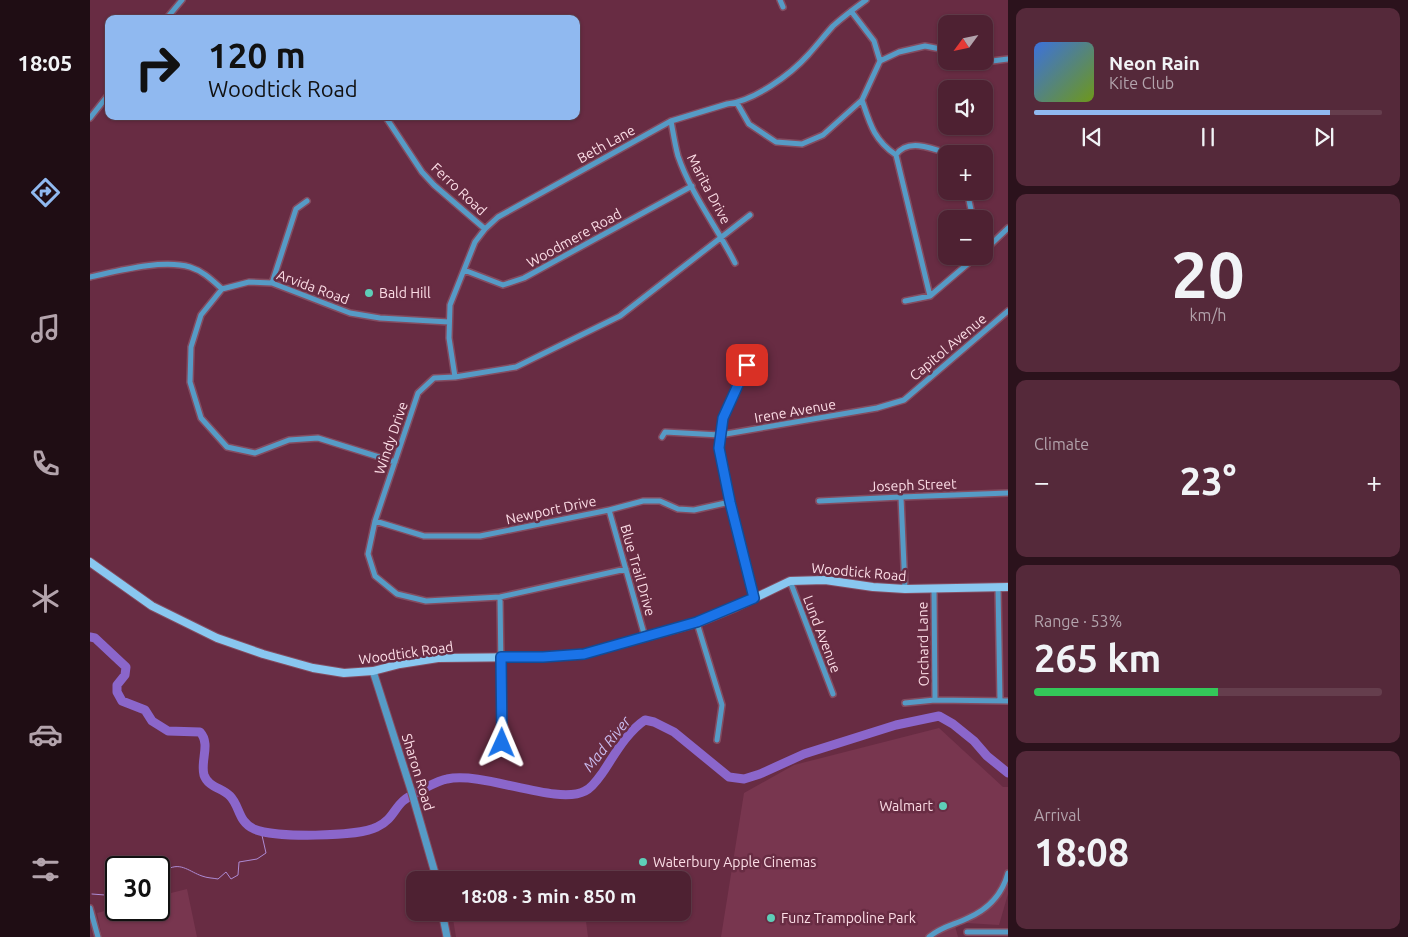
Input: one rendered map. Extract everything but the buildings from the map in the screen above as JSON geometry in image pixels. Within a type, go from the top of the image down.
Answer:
[{"type":"main road","name":"Woodtick Road","points":[[90,562],[152,606],[217,638],[263,654],[313,668],[344,673],[373,671],[400,664],[438,658],[543,657],[584,654],[697,622],[790,581],[825,580],[905,589],[1008,587]]},
{"type":"street","points":[[169,15],[182,0]]},
{"type":"street","points":[[780,0],[783,7]]},
{"type":"street","name":"Beth Lane","points":[[455,377],[448,338],[450,305],[475,242],[485,229],[498,218],[671,121],[737,103],[782,79],[807,56],[835,25],[866,0]]},
{"type":"street","points":[[851,11],[874,41],[880,61]]},
{"type":"street","points":[[737,103],[749,124],[776,142],[802,144],[823,135],[862,100],[880,61],[899,52],[925,46],[938,48]]},
{"type":"street","points":[[993,60],[1008,58]]},
{"type":"street","points":[[90,118],[105,99]]},
{"type":"street","points":[[862,100],[875,135],[884,147],[896,155],[930,296]]},
{"type":"street","name":"Ferro Road","points":[[388,120],[422,172],[434,185],[485,229]]},
{"type":"street","name":"Marita Drive","points":[[671,121],[678,156],[692,186],[735,263]]},
{"type":"street","points":[[896,155],[899,151],[911,145],[938,151]]},
{"type":"street","name":"Woodmere Road","points":[[464,270],[503,285],[524,278],[692,186]]},
{"type":"street","points":[[272,282],[296,209],[307,201]]},
{"type":"street","name":"Windy Drive","points":[[626,569],[500,597],[426,601],[397,594],[375,576],[368,554],[375,521],[418,393],[434,378],[455,377],[516,367],[620,316],[750,216]]},
{"type":"street","points":[[993,242],[1008,228]]},
{"type":"street","points":[[90,277],[135,267],[164,265],[190,267],[206,274],[222,289],[202,315],[191,348],[190,382],[201,418],[227,447],[256,453],[288,440],[318,438],[395,462]]},
{"type":"street","points":[[905,301],[930,296],[966,265]]},
{"type":"street","name":"Arvida Road","points":[[222,289],[249,282],[272,282],[350,314],[380,318],[449,322]]},
{"type":"street","name":"Capitol Avenue","points":[[904,400],[1008,311]]},
{"type":"street","points":[[747,365],[723,418],[719,448],[730,502],[754,598]]},
{"type":"street","name":"Irene Avenue","points":[[662,438],[665,432],[720,435],[877,408],[904,400]]},
{"type":"street","name":"Joseph Street","points":[[819,502],[1008,493]]},
{"type":"street","points":[[901,497],[905,589]]},
{"type":"street","name":"Newport Drive","points":[[375,521],[424,536],[480,536],[643,501],[660,502],[678,509],[694,510],[730,502]]},
{"type":"street","name":"Blue Trail Drive","points":[[608,510],[645,637]]},
{"type":"street","name":"Lund Avenue","points":[[790,581],[832,694]]},
{"type":"street","points":[[998,588],[1000,701]]},
{"type":"street","name":"Orchard Lane","points":[[934,589],[935,700]]},
{"type":"street","points":[[500,597],[502,743]]},
{"type":"street","points":[[697,622],[722,705],[717,740]]},
{"type":"street","name":"Sharon Road","points":[[373,671],[434,871]]},
{"type":"street","points":[[905,704],[935,700],[1008,701]]},
{"type":"street","points":[[930,937],[988,907],[1004,887],[1008,873]]},
{"type":"street","points":[[90,908],[98,937]]},
{"type":"street","points":[[444,921],[447,937]]},
{"type":"street","points":[[967,932],[1008,932]]},
{"type":"shaded area","points":[[939,728],[1003,787],[1008,787],[1008,894],[999,925],[967,923],[955,926],[958,937],[721,937],[744,793],[794,765]]},
{"type":"shaded area","points":[[187,889],[197,937],[102,937],[97,913],[105,911],[105,921],[170,921],[170,893]]},
{"type":"shaded area","points":[[453,921],[586,921],[588,937],[456,937]]},
{"type":"waterway","name":"Mad River","points":[[90,637],[95,638],[126,667],[125,675],[117,685],[117,692],[122,701],[145,710],[152,721],[168,731],[200,732],[205,742],[203,770],[206,779],[230,796],[242,818],[249,826],[264,832],[316,835],[352,833],[367,830],[377,827],[386,821],[407,798],[447,779],[480,780],[557,794],[573,794],[585,791],[597,780],[627,737],[645,720],[654,722],[674,732],[729,777],[744,779],[760,774],[804,754],[896,725],[939,716],[953,724],[974,741],[987,756],[1008,773]]},
{"type":"waterway","points":[[170,868],[181,867],[204,877],[218,879],[226,872],[231,879],[238,875],[239,862],[257,859],[266,853],[261,831]]},
{"type":"waterway","points":[[92,894],[105,895]]},
{"type":"place","name":"Bald Hill","points":[[369,293]]},
{"type":"place","name":"Walmart","points":[[943,806]]},
{"type":"place","name":"Waterbury Apple Cinemas","points":[[643,862]]},
{"type":"place","name":"Funz Trampoline Park","points":[[771,918]]},
{"type":"route","points":[[502,743],[501,657],[543,657],[584,654],[697,622],[754,598],[730,502],[719,448],[723,418],[747,365]]}]
